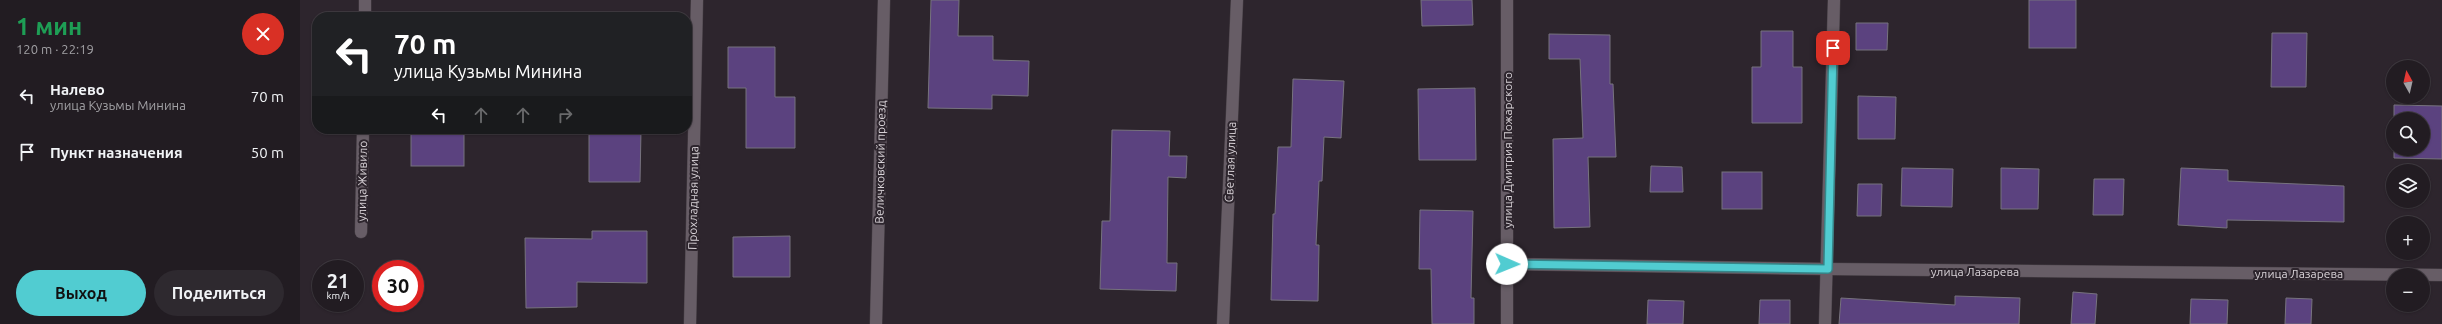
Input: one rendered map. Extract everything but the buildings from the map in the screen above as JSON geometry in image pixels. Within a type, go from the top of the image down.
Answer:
[{"type":"street","points":[[364,12],[365,0]]},
{"type":"street","name":"Прохладная улица","points":[[690,324],[697,0]]},
{"type":"street","name":"Величковский проезд","points":[[876,324],[884,0]]},
{"type":"street","name":"Светлая улица","points":[[1223,324],[1237,0]]},
{"type":"street","name":"улица Дмитрия Пожарского","points":[[1507,0],[1507,324]]},
{"type":"street","points":[[1825,324],[1828,269],[1834,0]]},
{"type":"street","name":"улица Живило","points":[[361,232],[363,134]]},
{"type":"street","name":"улица Лазарева","points":[[1507,264],[1828,269],[2442,275]]},
{"type":"route","points":[[1507,264],[1828,269],[1833,48]]}]
